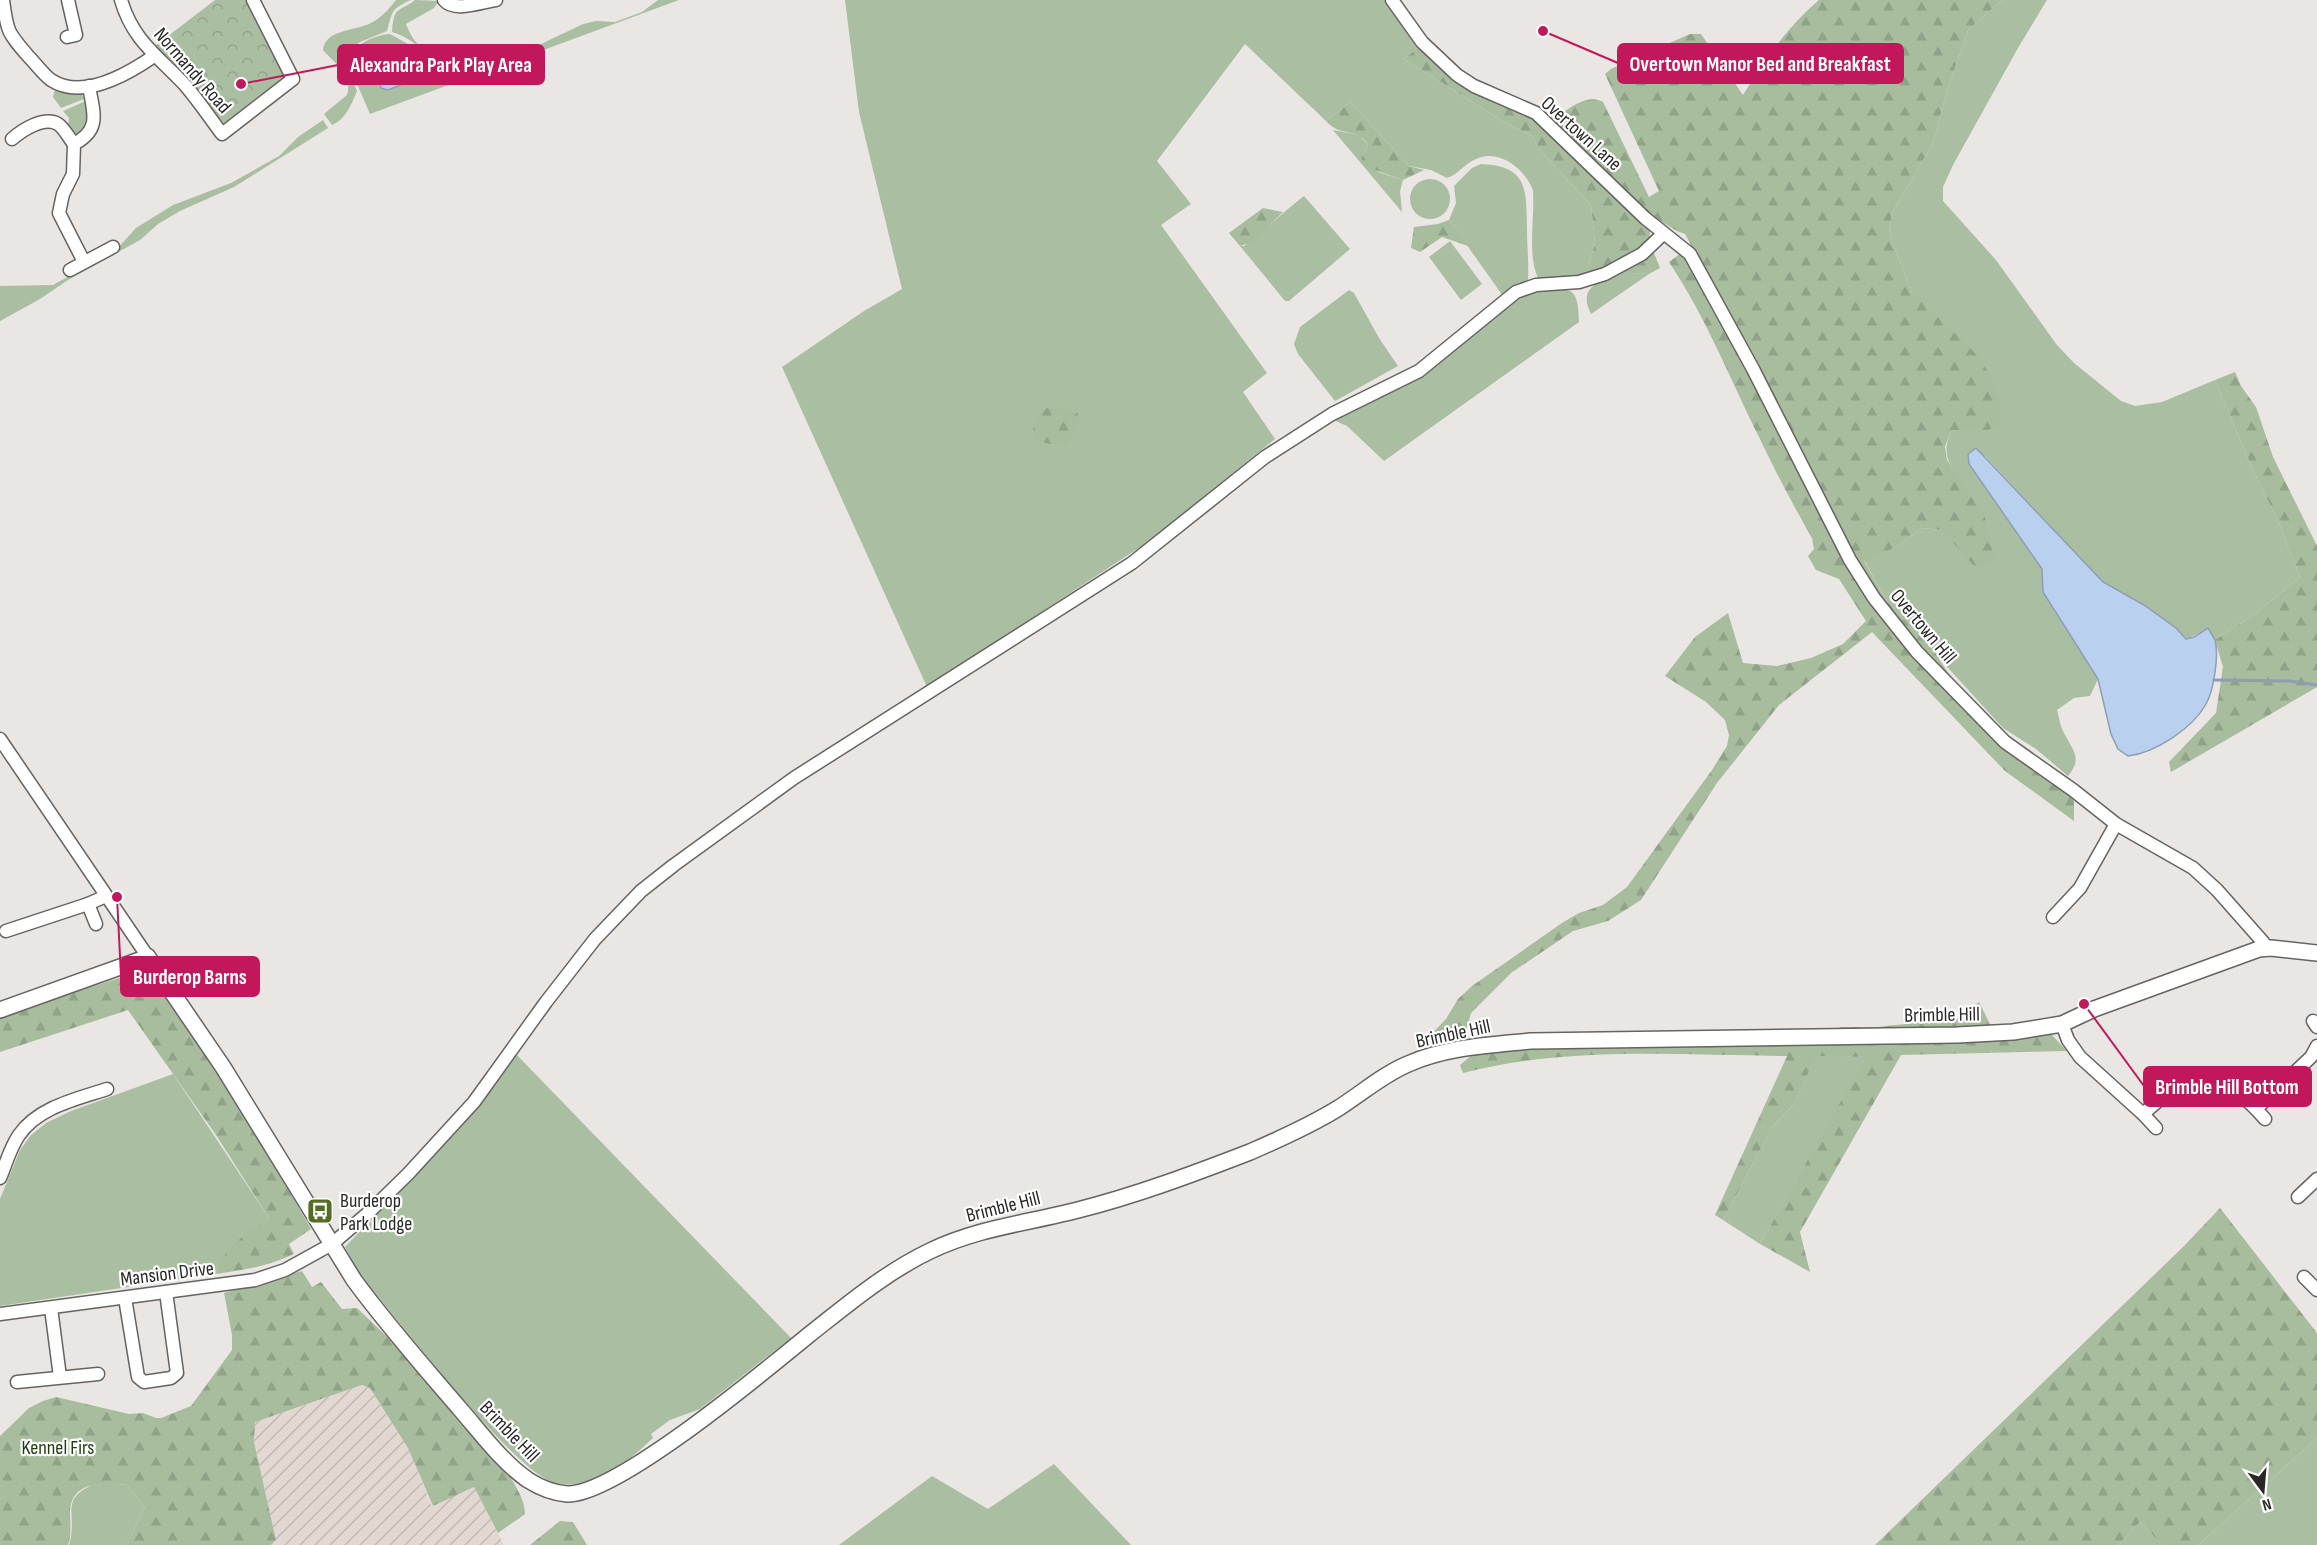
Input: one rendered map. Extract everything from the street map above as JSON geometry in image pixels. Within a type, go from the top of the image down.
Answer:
[{"type":"main road","name":"Brimble Hill","points":[[148,957],[223,1067],[354,1280],[392,1331],[501,1455],[540,1487],[566,1494],[608,1482],[634,1466],[754,1379],[873,1285],[931,1250],[982,1231],[1124,1198],[1248,1152],[1307,1126],[1395,1071],[1428,1057],[1474,1047],[1531,1041],[1957,1035],[2013,1032],[2062,1024],[2094,1009],[2266,948]]},
{"type":"main road","points":[[2266,948],[2317,953]]},
{"type":"main road","points":[[0,1010],[148,957]]},
{"type":"street","points":[[3,0],[7,29],[46,76],[65,86],[89,86],[122,77],[154,56]]},
{"type":"street","points":[[67,38],[76,35],[68,0]]},
{"type":"street","name":"Normandy Road","points":[[121,0],[132,28],[154,56],[186,87],[222,134],[293,79],[253,0]]},
{"type":"street","points":[[444,0],[451,6],[455,6],[496,0]]},
{"type":"street","name":"Overtown Lane","points":[[1392,0],[1414,32],[1457,75],[1474,86],[1536,113],[1663,234]]},
{"type":"street","points":[[74,144],[87,136],[93,126],[89,86]]},
{"type":"street","points":[[12,139],[25,129],[39,124],[53,123],[62,128],[74,144],[73,174],[63,194],[60,213],[84,262]]},
{"type":"street","name":"Overtown Hill","points":[[1663,234],[1688,253],[1696,263],[1753,369],[1835,533],[1862,580],[1917,652],[1996,735],[2116,824],[2176,856],[2200,873],[2235,910],[2266,948]]},
{"type":"street","name":"Mansion Drive","points":[[0,1314],[255,1280],[285,1270],[332,1244],[367,1214],[448,1131],[474,1102],[595,939],[641,891],[674,865],[794,778],[1131,563],[1265,457],[1350,404],[1419,371],[1516,292],[1536,285],[1579,282],[1605,274],[1642,254],[1663,234]]},
{"type":"street","points":[[70,270],[112,247]]},
{"type":"street","points":[[0,739],[148,957]]},
{"type":"street","points":[[2053,917],[2080,888],[2116,824]]},
{"type":"street","points":[[6,931],[106,896]]},
{"type":"street","points":[[88,904],[96,924]]},
{"type":"street","points":[[2062,1024],[2068,1040],[2080,1057],[2156,1128]]},
{"type":"street","points":[[2256,1109],[2311,1057],[2317,1046]]},
{"type":"street","points":[[2143,1114],[2182,1080],[2202,1073],[2210,1075],[2236,1091],[2265,1119]]},
{"type":"street","points":[[0,1178],[12,1147],[29,1124],[65,1103],[107,1089]]},
{"type":"street","points":[[2298,1197],[2317,1179]]},
{"type":"street","points":[[125,1298],[138,1379],[144,1382],[162,1380],[172,1378],[177,1371],[166,1292]]},
{"type":"street","points":[[51,1308],[60,1377]]},
{"type":"street","points":[[17,1383],[98,1374]]},
{"type":"shaded area","points":[[362,1385],[370,1388],[408,1448],[432,1506],[474,1487],[504,1545],[270,1545],[276,1540],[254,1442],[255,1422]]},
{"type":"green space","points":[[215,0],[247,0],[262,27],[264,38],[279,58],[286,77],[224,123],[213,116],[197,88],[169,63],[171,60],[155,46]]},
{"type":"green space","points":[[396,0],[411,0],[394,11],[387,31],[360,42],[347,52],[348,69],[357,91],[344,115],[332,125],[324,114],[347,95],[348,81],[342,70],[323,50],[325,43],[335,34],[375,21]]},
{"type":"green space","points":[[415,0],[439,1],[434,8],[406,24],[412,37],[420,46],[428,51],[448,55],[484,51],[490,65],[459,71],[442,69],[413,42],[392,32],[396,13]]},
{"type":"green space","points":[[658,0],[679,0],[370,114],[349,65],[350,58],[357,47],[370,39],[390,34],[417,49],[441,72],[455,74],[489,68],[508,55],[541,44],[583,24],[596,21],[615,22],[642,12]]},
{"type":"green space","points":[[845,0],[1384,0],[1417,48],[1404,59],[1506,123],[1532,136],[1539,149],[1591,205],[1595,243],[1589,265],[1602,272],[1570,279],[1538,278],[1532,247],[1533,190],[1517,167],[1501,158],[1483,157],[1470,162],[1447,178],[1431,170],[1409,166],[1350,102],[1326,121],[1245,44],[1157,161],[1191,204],[1161,225],[1267,373],[1243,392],[1275,439],[1145,544],[927,687],[782,367],[864,311],[902,289],[859,112]]},
{"type":"green space","points":[[1384,0],[1399,0],[1417,48]]},
{"type":"green space","points":[[1819,0],[2002,0],[1968,30],[1932,145],[1892,213],[1889,234],[1911,291],[1976,354],[1993,379],[2000,399],[1999,425],[1988,430],[1951,430],[1945,447],[1947,460],[1984,514],[1996,563],[1974,566],[1942,530],[1922,528],[1896,547],[1864,561],[1886,600],[1936,654],[1986,731],[2074,800],[2074,821],[2005,771],[1872,632],[1779,705],[1717,783],[1641,900],[1608,921],[1573,931],[1511,973],[1471,1013],[1465,1035],[1439,1045],[1421,1045],[1446,1019],[1458,999],[1472,986],[1562,923],[1579,913],[1603,905],[1627,887],[1712,770],[1727,746],[1729,735],[1725,720],[1706,702],[1665,676],[1695,637],[1728,613],[1743,663],[1777,666],[1811,658],[1843,644],[1866,621],[1839,579],[1816,570],[1808,556],[1814,549],[1812,538],[1771,462],[1706,327],[1669,262],[1681,253],[1703,267],[1685,234],[1652,216],[1649,240],[1660,268],[1649,274],[1592,271],[1589,265],[1595,243],[1591,205],[1539,149],[1532,136],[1506,123],[1404,59],[1417,48],[1426,52],[1456,82],[1523,112],[1544,127],[1580,102],[1596,100],[1603,102],[1649,197],[1659,191],[1605,74],[1611,69],[1690,34],[1701,34],[1743,95],[1777,44]]},
{"type":"green space","points":[[2002,0],[2047,0],[1953,165],[1943,187],[1943,201],[1996,260],[2057,345],[2074,363],[2121,401],[2135,406],[2162,402],[2215,380],[2253,470],[2279,523],[2300,577],[2255,614],[2215,640],[2208,628],[2187,639],[2176,628],[2144,606],[2103,582],[1985,456],[1969,464],[2042,569],[2044,593],[2098,679],[2090,696],[2074,698],[2057,710],[2076,759],[2073,770],[2068,776],[2036,749],[2003,728],[1886,600],[1864,560],[1896,547],[1922,528],[1942,530],[1961,482],[1947,457],[1951,430],[1988,430],[1911,291],[1889,234],[1892,213],[1932,145],[1968,30]]},
{"type":"green space","points":[[55,90],[81,93],[84,99],[61,108],[53,97]]},
{"type":"green space","points":[[88,100],[90,121],[81,133],[73,136],[68,128],[69,118],[63,111]]},
{"type":"green space","points":[[1350,102],[1409,166],[1424,170],[1403,180],[1366,167],[1361,158],[1368,145],[1364,139],[1338,130],[1326,121]]},
{"type":"green space","points":[[323,120],[328,128],[234,187],[180,211],[158,224],[140,240],[0,321],[0,286],[53,285],[116,250],[136,228],[173,205],[231,183],[279,156],[298,137]]},
{"type":"green space","points":[[1333,130],[1360,135],[1368,145],[1361,158],[1378,172],[1403,180],[1400,191],[1402,212]]},
{"type":"green space","points":[[1481,164],[1497,166],[1516,175],[1525,192],[1528,281],[1503,296],[1449,220],[1456,203],[1454,186],[1472,168]]},
{"type":"green space","points":[[1430,179],[1438,180],[1444,185],[1449,191],[1449,207],[1444,213],[1438,218],[1430,219],[1422,218],[1416,213],[1411,207],[1410,199],[1411,191],[1416,185],[1422,180]]},
{"type":"green space","points":[[1304,196],[1350,249],[1289,301],[1285,301],[1240,246],[1244,246]]},
{"type":"green space","points":[[1263,208],[1283,212],[1252,242],[1240,246],[1229,233]]},
{"type":"green space","points":[[1449,220],[1468,246],[1442,237],[1420,252],[1411,248],[1414,227]]},
{"type":"green space","points":[[1450,241],[1482,284],[1461,300],[1429,257]]},
{"type":"green space","points":[[1617,272],[1649,274],[1591,314],[1587,298],[1588,292],[1597,283]]},
{"type":"green space","points":[[1537,289],[1570,291],[1577,301],[1579,322],[1384,461],[1347,426],[1331,419],[1379,394],[1509,301]]},
{"type":"green space","points":[[1349,290],[1354,293],[1379,338],[1398,366],[1335,401],[1298,354],[1294,344],[1300,327]]},
{"type":"green space","points":[[2235,372],[2241,386],[2256,407],[2273,457],[2317,546],[2317,687],[2171,772],[2169,762],[2216,713],[2223,667],[2215,640],[2255,614],[2300,577],[2279,523],[2253,470],[2215,380]]},
{"type":"green space","points":[[1050,406],[1078,413],[1074,433],[1068,445],[1035,440],[1034,424],[1041,412]]},
{"type":"green space","points":[[141,971],[149,972],[154,976],[210,1056],[311,1229],[289,1244],[294,1254],[265,1265],[216,1274],[219,1264],[230,1248],[269,1218],[216,1135],[128,1010],[0,1052],[0,1016]]},
{"type":"green space","points":[[1979,1002],[1997,1038],[2051,1034],[2067,1051],[1901,1055],[1800,1232],[1810,1272],[1760,1244],[1866,1057],[1816,1056],[1794,1104],[1773,1126],[1723,1220],[1715,1215],[1787,1056],[1583,1055],[1502,1064],[1463,1073],[1460,1065],[1472,1055],[1566,1046],[1805,1042],[1841,1027],[1878,1027],[1959,1018]]},
{"type":"green space","points":[[514,1052],[791,1338],[700,1409],[670,1420],[651,1434],[653,1438],[622,1465],[599,1478],[586,1482],[558,1484],[541,1476],[517,1457],[490,1430],[434,1365],[357,1270],[345,1247],[460,1127]]},
{"type":"green space","points":[[1816,1055],[1867,1057],[1760,1244],[1723,1220],[1773,1126],[1794,1104]]},
{"type":"green space","points":[[173,1074],[269,1218],[218,1268],[216,1274],[0,1306],[0,1199],[20,1150],[31,1135],[46,1123],[71,1111]]},
{"type":"green space","points":[[2220,1208],[2317,1333],[2317,1438],[2198,1545],[2162,1545],[2140,1522],[2118,1545],[1875,1545],[2185,1245]]},
{"type":"green space","name":"Kennel Firs","points":[[302,1271],[312,1287],[321,1282],[342,1309],[357,1308],[405,1354],[508,1473],[521,1498],[525,1514],[498,1533],[474,1487],[433,1506],[408,1448],[370,1388],[362,1385],[255,1422],[254,1442],[276,1540],[270,1545],[127,1545],[145,1507],[127,1485],[109,1483],[91,1485],[77,1493],[70,1511],[68,1545],[0,1545],[0,1436],[29,1408],[56,1397],[129,1414],[143,1413],[161,1418],[191,1406],[232,1350],[232,1335],[224,1293]]},
{"type":"green space","points":[[2317,1438],[2317,1545],[2198,1545]]},
{"type":"green space","points":[[1054,1464],[1131,1545],[839,1545],[932,1476],[988,1509]]},
{"type":"green space","points":[[99,1482],[127,1485],[145,1507],[127,1545],[69,1545],[73,1501],[86,1488]]},
{"type":"green space","points":[[560,1521],[573,1522],[587,1545],[530,1545]]},
{"type":"green space","points":[[2140,1522],[2162,1545],[2118,1545]]},
{"type":"water","points":[[391,52],[422,66],[426,69],[426,75],[388,90],[381,88],[372,62],[374,57]]},
{"type":"water","points":[[1976,448],[2103,582],[2144,605],[2176,628],[2186,639],[2208,628],[2216,646],[2216,663],[2211,690],[2200,713],[2172,738],[2139,754],[2128,756],[2118,749],[2111,734],[2098,679],[2043,592],[2042,569],[1969,464],[1968,454]]},
{"type":"waterway","points":[[2214,680],[2290,681],[2317,685]]},
{"type":"place","name":"Overtown Manor Bed and Breakfast","points":[[1543,31]]},
{"type":"place","name":"Alexandra Park Play Area","points":[[241,84]]},
{"type":"place","name":"Burderop Barns","points":[[117,897]]},
{"type":"place","name":"Brimble Hill Bottom","points":[[2084,1004]]},
{"type":"place","name":"Burderop Park Lodge","points":[[320,1211]]}]
